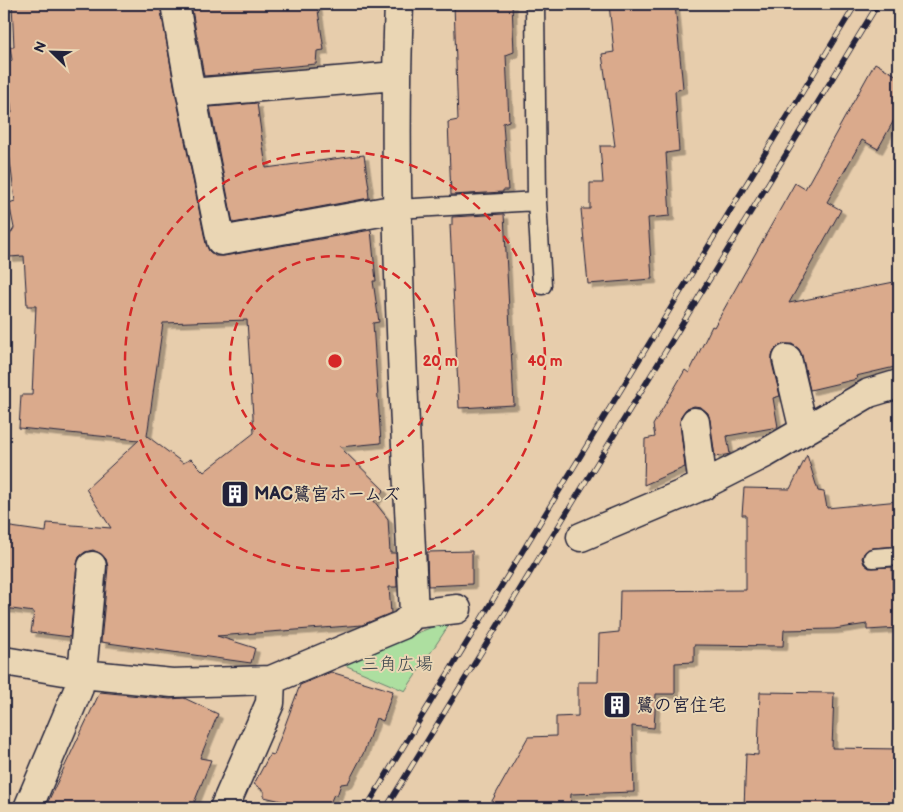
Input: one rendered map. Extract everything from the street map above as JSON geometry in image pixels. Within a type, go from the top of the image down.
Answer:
[{"type":"street","points":[[175,4],[191,93],[222,241],[397,209]]},
{"type":"street","points":[[399,4],[396,76],[397,209],[414,614]]},
{"type":"street","points":[[191,93],[396,76]]},
{"type":"street","points":[[787,359],[804,431]]},
{"type":"street","points":[[582,537],[702,486],[766,453],[869,393],[899,384]]},
{"type":"street","points":[[695,422],[702,486]]},
{"type":"street","points":[[28,808],[78,690],[82,674],[92,566]]},
{"type":"street","points":[[4,661],[82,674],[172,683],[271,680],[402,625],[414,614],[457,609]]},
{"type":"street","points":[[224,808],[270,703],[271,680]]},
{"type":"lane","points":[[534,4],[537,201],[542,285]]},
{"type":"lane","points":[[397,209],[537,201]]},
{"type":"lane","points":[[873,558],[899,556]]},
{"type":"green space","name":"三角広場","points":[[453,619],[405,691],[340,663]]},
{"type":"building","points":[[12,4],[160,4],[176,96],[209,251],[215,256],[224,256],[371,230],[376,281],[373,281],[379,322],[373,323],[381,443],[340,447],[384,490],[374,501],[388,519],[390,553],[396,553],[397,587],[389,587],[391,613],[362,625],[217,636],[255,648],[251,663],[101,642],[108,567],[106,559],[93,550],[85,552],[79,557],[77,564],[70,637],[31,632],[34,612],[4,608],[4,526],[46,532],[47,523],[111,528],[86,489],[139,440],[19,428],[21,395],[32,395],[36,306],[27,306],[24,256],[9,257],[7,240],[14,228],[9,203],[15,201],[9,153],[4,152],[4,114],[12,113],[6,66],[12,60],[10,47],[14,47]],"holes":[[[247,320],[254,433],[204,472],[191,459],[183,463],[147,436],[163,323]]]},
{"type":"building","points":[[191,4],[317,4],[324,50],[317,51],[316,64],[204,76]]},
{"type":"building","points":[[454,4],[512,4],[514,52],[506,55],[509,121],[503,123],[508,190],[503,190],[503,192],[451,195],[448,122],[458,120]]},
{"type":"building","points":[[609,4],[675,4],[683,88],[675,91],[679,151],[666,153],[670,216],[648,218],[652,279],[588,284],[581,209],[590,209],[590,183],[603,183],[600,146],[615,146],[602,54],[614,52]]},
{"type":"building","points":[[875,63],[899,77],[899,111],[878,149],[862,140],[827,202],[841,210],[789,303],[899,281],[899,366],[856,376],[857,379],[810,390],[799,349],[792,344],[783,344],[776,348],[772,355],[772,363],[780,396],[773,398],[778,427],[727,436],[730,454],[715,457],[708,413],[701,407],[694,406],[686,409],[681,416],[680,423],[685,467],[644,485],[645,439],[655,437],[653,425],[685,370],[689,373],[712,326],[714,327],[795,183],[805,189]]},
{"type":"building","points":[[257,103],[266,168],[364,155],[369,198],[233,223],[210,107]]},
{"type":"building","points":[[504,214],[514,405],[459,408],[450,225],[452,225],[452,217]]},
{"type":"building","points":[[807,455],[818,491],[824,492],[827,508],[899,501],[899,546],[872,548],[864,553],[862,558],[864,564],[869,568],[892,567],[893,595],[899,596],[899,628],[867,630],[867,624],[834,629],[784,630],[783,646],[694,645],[694,662],[675,663],[675,694],[656,694],[654,728],[632,726],[634,792],[571,794],[570,808],[488,808],[528,737],[556,736],[556,717],[578,716],[578,682],[598,682],[599,634],[619,632],[620,591],[746,590],[746,515],[742,515],[744,488],[790,489]]},
{"type":"building","points":[[472,551],[472,584],[428,586],[427,552]]},
{"type":"building","points":[[331,672],[393,691],[383,721],[376,718],[364,752],[348,783],[341,784],[337,796],[334,794],[328,808],[293,808],[295,804],[264,797],[264,791],[254,784],[270,754],[274,755],[300,685]]},
{"type":"building","points":[[100,692],[170,699],[184,698],[218,714],[200,758],[211,760],[192,808],[45,808]]},
{"type":"building","name":"鷺の宮住宅","points":[[760,692],[834,693],[832,748],[899,749],[899,806],[889,805],[889,808],[744,808],[746,754],[758,755]]},
{"type":"railway","points":[[366,808],[856,4]]},
{"type":"railway","points":[[386,808],[878,4]]},
{"type":"place","name":"MAC鷺宮ホームズ","points":[[235,494]]},
{"type":"place","name":"鷺の宮住宅","points":[[617,705]]}]
